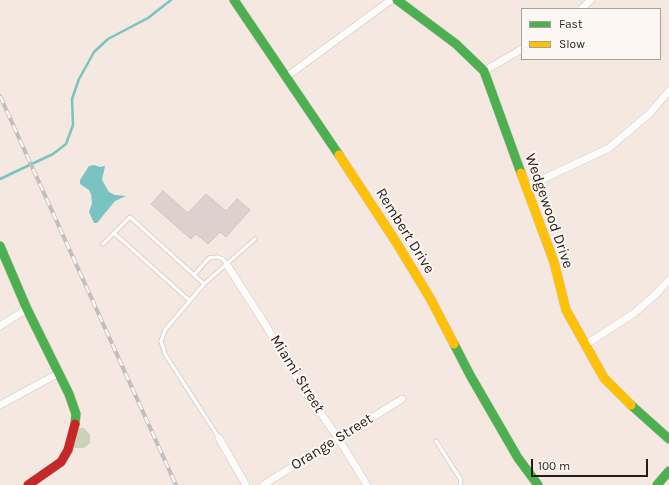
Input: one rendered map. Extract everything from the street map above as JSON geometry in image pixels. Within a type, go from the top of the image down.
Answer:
[{"type":"street","name":"Rembert Drive","points":[[234,0],[352,174],[396,242],[430,298],[470,376],[518,458],[538,485]]},
{"type":"street","points":[[286,77],[391,0]]},
{"type":"street","name":"Wedgewood Drive","points":[[398,0],[456,44],[484,71],[554,262],[566,310],[604,378],[639,413],[669,439]]},
{"type":"street","points":[[582,8],[591,0]]},
{"type":"street","points":[[484,71],[521,50]]},
{"type":"street","points":[[526,186],[609,148],[649,114],[669,91]]},
{"type":"street","points":[[0,246],[27,309],[69,394],[76,414],[74,430],[68,450],[61,462],[28,485]]},
{"type":"street","name":"Miami Street","points":[[227,265],[265,324],[300,383],[338,438],[367,485]]},
{"type":"street","points":[[586,345],[633,314],[655,295],[669,280]]},
{"type":"street","points":[[0,326],[27,309]]},
{"type":"street","points":[[0,405],[59,373]]},
{"type":"street","name":"Orange Street","points":[[263,485],[402,399]]},
{"type":"street","points":[[219,438],[246,485]]},
{"type":"street","points":[[657,485],[669,472]]},
{"type":"lane","points":[[103,244],[130,217],[204,284]]},
{"type":"lane","points":[[114,233],[189,300]]},
{"type":"lane","points":[[219,438],[165,354],[161,341],[165,330],[189,300],[204,284],[255,239]]},
{"type":"lane","points":[[194,275],[210,258],[217,257],[223,259],[227,265]]},
{"type":"lane","points":[[436,441],[461,480],[460,485]]},
{"type":"green space","points":[[79,428],[84,428],[90,435],[90,443],[84,448],[75,448],[73,446]]},
{"type":"water","points":[[94,165],[100,167],[105,166],[102,180],[109,192],[115,195],[126,196],[115,201],[97,223],[94,223],[89,212],[92,203],[91,194],[89,190],[80,184],[80,180],[89,166]]},
{"type":"building","points":[[163,191],[188,213],[206,194],[226,211],[237,199],[250,210],[226,237],[220,232],[208,244],[196,234],[191,239],[151,204]]},
{"type":"waterway","points":[[0,179],[53,154],[66,144],[73,125],[72,99],[79,79],[94,52],[108,39],[148,18],[171,0]]},
{"type":"railway","points":[[0,96],[176,485]]},
{"type":"traffic: fast","points":[[234,0],[339,155]]},
{"type":"traffic: fast","points":[[397,0],[456,44],[484,71],[521,173]]},
{"type":"traffic: fast","points":[[0,246],[27,309],[69,394],[76,414],[75,424]]},
{"type":"traffic: fast","points":[[454,344],[470,375],[518,458],[538,485]]},
{"type":"traffic: fast","points":[[631,405],[669,439]]},
{"type":"traffic: fast","points":[[657,485],[669,471]]},
{"type":"traffic: slow","points":[[339,155],[396,242],[430,298],[454,344]]},
{"type":"traffic: slow","points":[[521,173],[554,262],[566,310],[604,378],[631,405]]},
{"type":"traffic: jam","points":[[28,485],[61,462],[68,450],[75,424]]}]
